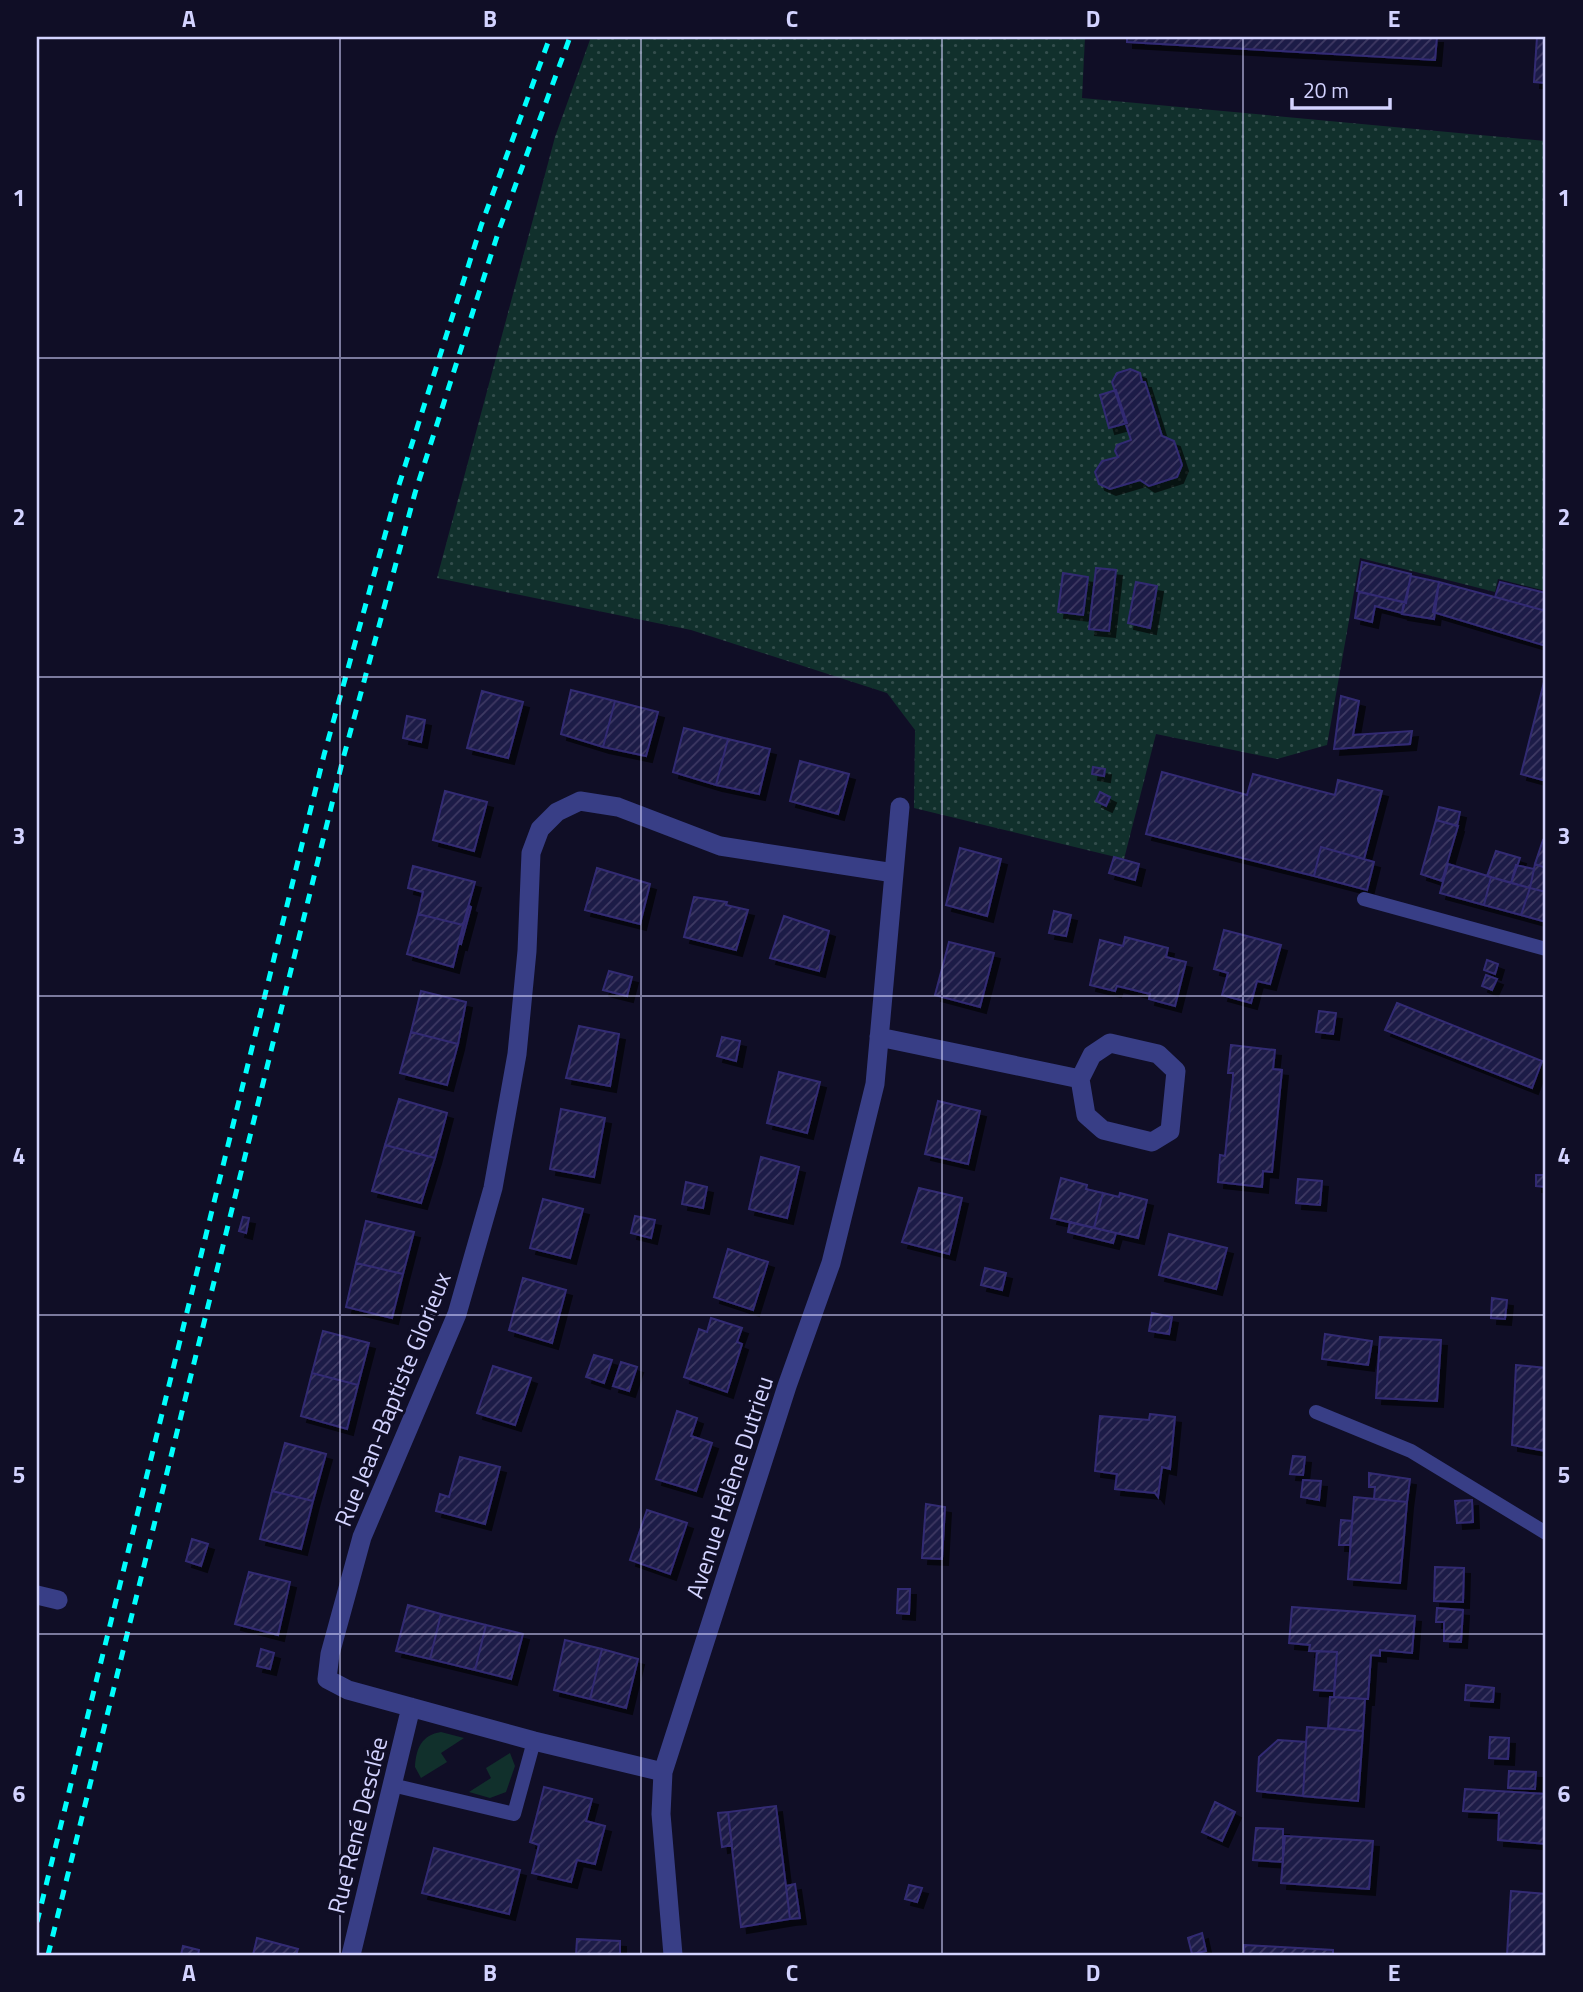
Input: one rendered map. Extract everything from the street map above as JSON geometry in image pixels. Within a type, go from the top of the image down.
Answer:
[{"type":"street","name":"Rue Jean-Baptiste Glorieux","points":[[663,1772],[534,1741],[348,1690],[327,1679],[330,1654],[362,1537],[457,1314],[493,1188],[517,1054],[527,951],[531,853],[540,829],[557,812],[580,801],[618,807],[720,846],[894,873]]},
{"type":"street","name":"Avenue Hélène Dutrieu","points":[[673,1955],[661,1814],[663,1772],[787,1387],[831,1263],[875,1084],[900,807]]},
{"type":"street","points":[[879,1037],[1080,1079]]},
{"type":"street","points":[[1110,1043],[1158,1054],[1176,1071],[1170,1131],[1152,1142],[1103,1130],[1086,1115],[1080,1079],[1092,1055],[1110,1043]]},
{"type":"street","points":[[37,1595],[58,1600]]},
{"type":"street","name":"Rue René Desclée","points":[[351,1955],[411,1707]]},
{"type":"lane","points":[[1364,899],[1546,949]]},
{"type":"lane","points":[[1316,1412],[1412,1451],[1546,1533]]},
{"type":"lane","points":[[392,1785],[513,1814],[534,1741]]},
{"type":"green space","points":[[591,37],[1085,37],[1082,98],[1546,141],[1546,591],[1498,579],[1495,592],[1360,558],[1327,745],[1277,759],[1156,734],[1124,859],[914,808],[915,730],[887,693],[691,630],[437,578],[555,137]]},
{"type":"green space","points":[[441,1732],[464,1738],[441,1753],[447,1762],[421,1778],[415,1767],[419,1748],[429,1736]]},
{"type":"green space","points":[[510,1753],[515,1766],[506,1792],[490,1798],[469,1792],[491,1778],[486,1768]]},
{"type":"building","points":[[1127,37],[1437,37],[1435,60],[1127,42]]},
{"type":"building","points":[[1537,37],[1546,37],[1546,83],[1534,82]]},
{"type":"building","points":[[1130,369],[1140,373],[1142,382],[1145,382],[1162,436],[1174,441],[1182,465],[1177,477],[1149,486],[1140,480],[1110,489],[1099,484],[1095,472],[1102,461],[1118,457],[1115,451],[1117,445],[1131,440],[1112,382],[1117,373]]},
{"type":"building","points":[[1116,390],[1127,423],[1109,428],[1100,395]]},
{"type":"building","points":[[1362,562],[1411,574],[1406,603],[1357,591]]},
{"type":"building","points":[[1096,568],[1116,570],[1109,631],[1089,629]]},
{"type":"building","points":[[1063,573],[1088,577],[1083,615],[1058,612]]},
{"type":"building","points":[[1411,576],[1439,582],[1434,619],[1402,614]]},
{"type":"building","points":[[1136,582],[1157,586],[1150,628],[1128,623]]},
{"type":"building","points":[[1439,582],[1546,611],[1546,646],[1433,612]]},
{"type":"building","points":[[1500,582],[1546,593],[1546,611],[1495,597]]},
{"type":"building","points":[[1359,592],[1404,602],[1402,613],[1375,606],[1372,622],[1355,618]]},
{"type":"building","points":[[1546,674],[1546,781],[1521,774]]},
{"type":"building","points":[[571,690],[615,701],[603,747],[561,734]]},
{"type":"building","points":[[482,691],[523,702],[508,758],[467,748]]},
{"type":"building","points":[[1341,696],[1359,701],[1353,735],[1412,731],[1410,744],[1334,749]]},
{"type":"building","points":[[615,701],[658,712],[646,756],[603,747]]},
{"type":"building","points":[[407,716],[425,720],[421,742],[403,738]]},
{"type":"building","points":[[684,728],[728,739],[716,785],[673,772]]},
{"type":"building","points":[[728,739],[770,749],[759,794],[716,785]]},
{"type":"building","points":[[800,761],[849,774],[838,814],[790,801]]},
{"type":"building","points":[[1093,767],[1105,769],[1104,776],[1092,774]]},
{"type":"building","points":[[1162,772],[1247,795],[1253,774],[1335,795],[1338,780],[1382,791],[1364,859],[1321,847],[1314,876],[1146,834]]},
{"type":"building","points":[[445,791],[487,802],[474,851],[433,840]]},
{"type":"building","points":[[1100,792],[1110,797],[1106,806],[1096,801]]},
{"type":"building","points":[[1439,807],[1460,812],[1457,826],[1436,820]]},
{"type":"building","points":[[1436,820],[1458,826],[1442,881],[1421,874]]},
{"type":"building","points":[[1543,840],[1546,841],[1546,868],[1535,864]]},
{"type":"building","points":[[1321,847],[1374,862],[1367,890],[1314,876]]},
{"type":"building","points":[[960,848],[1001,859],[987,916],[946,905]]},
{"type":"building","points":[[1496,851],[1520,858],[1511,883],[1487,876]]},
{"type":"building","points":[[1114,857],[1139,864],[1135,880],[1109,873]]},
{"type":"building","points":[[1448,864],[1491,877],[1484,905],[1440,893]]},
{"type":"building","points":[[1535,864],[1546,868],[1546,892],[1530,888]]},
{"type":"building","points":[[1516,865],[1534,869],[1530,888],[1511,883]]},
{"type":"building","points":[[413,866],[475,882],[463,925],[418,914],[423,892],[408,888]]},
{"type":"building","points":[[597,868],[650,884],[640,924],[585,910]]},
{"type":"building","points":[[1491,877],[1530,888],[1521,915],[1484,905]]},
{"type":"building","points":[[1530,888],[1546,892],[1546,922],[1521,915]]},
{"type":"building","points":[[694,897],[727,902],[726,905],[748,910],[736,950],[684,937]]},
{"type":"building","points":[[469,906],[471,907],[461,944],[459,943]]},
{"type":"building","points":[[1054,911],[1071,915],[1066,936],[1049,933]]},
{"type":"building","points":[[418,914],[463,925],[453,967],[407,954]]},
{"type":"building","points":[[784,916],[829,931],[819,971],[770,958]]},
{"type":"building","points":[[1224,930],[1281,945],[1270,984],[1257,981],[1251,1003],[1222,995],[1228,973],[1214,969]]},
{"type":"building","points":[[1125,937],[1168,948],[1166,957],[1186,962],[1175,1006],[1149,999],[1150,994],[1117,986],[1115,991],[1090,985],[1100,940],[1123,946]]},
{"type":"building","points":[[949,942],[994,953],[980,1007],[935,995]]},
{"type":"building","points":[[1487,960],[1498,964],[1495,974],[1484,970]]},
{"type":"building","points":[[609,971],[632,977],[627,996],[603,990]]},
{"type":"building","points":[[1486,975],[1497,979],[1492,990],[1482,986]]},
{"type":"building","points":[[421,991],[466,1002],[458,1044],[411,1032]]},
{"type":"building","points":[[1397,1003],[1542,1061],[1532,1088],[1385,1030]]},
{"type":"building","points":[[1319,1011],[1336,1013],[1333,1034],[1316,1032]]},
{"type":"building","points":[[579,1026],[619,1034],[610,1086],[566,1078]]},
{"type":"building","points":[[411,1032],[458,1044],[447,1085],[400,1073]]},
{"type":"building","points":[[722,1037],[740,1041],[736,1061],[717,1056]]},
{"type":"building","points":[[1231,1045],[1275,1050],[1273,1069],[1282,1070],[1272,1172],[1263,1171],[1262,1187],[1218,1182],[1220,1155],[1225,1156],[1233,1077],[1233,1073],[1228,1073]]},
{"type":"building","points":[[779,1072],[820,1082],[807,1133],[767,1123]]},
{"type":"building","points":[[399,1099],[447,1113],[435,1158],[385,1145]]},
{"type":"building","points":[[938,1101],[980,1111],[968,1164],[925,1154]]},
{"type":"building","points":[[561,1109],[605,1118],[594,1177],[550,1169]]},
{"type":"building","points":[[385,1145],[435,1158],[421,1203],[372,1191]]},
{"type":"building","points":[[761,1157],[799,1167],[787,1218],[749,1209]]},
{"type":"building","points":[[1536,1175],[1546,1175],[1546,1187],[1536,1186]]},
{"type":"building","points":[[1061,1178],[1087,1185],[1086,1189],[1103,1193],[1094,1228],[1051,1218]]},
{"type":"building","points":[[1298,1179],[1322,1181],[1320,1205],[1296,1203]]},
{"type":"building","points":[[686,1182],[707,1187],[703,1208],[682,1204]]},
{"type":"building","points":[[919,1188],[962,1198],[949,1254],[902,1242]]},
{"type":"building","points":[[1103,1193],[1119,1197],[1120,1193],[1147,1200],[1138,1238],[1094,1228]]},
{"type":"building","points":[[543,1199],[583,1209],[570,1258],[530,1248]]},
{"type":"building","points":[[635,1216],[655,1220],[651,1238],[631,1233]]},
{"type":"building","points":[[243,1217],[249,1218],[246,1233],[239,1231]]},
{"type":"building","points":[[366,1221],[414,1232],[403,1274],[356,1263]]},
{"type":"building","points":[[1070,1222],[1116,1233],[1113,1243],[1068,1232]]},
{"type":"building","points":[[1169,1234],[1227,1248],[1216,1289],[1159,1275]]},
{"type":"building","points":[[728,1249],[768,1262],[753,1310],[714,1297]]},
{"type":"building","points":[[356,1263],[403,1274],[392,1318],[346,1307]]},
{"type":"building","points":[[985,1268],[1006,1273],[1002,1290],[981,1285]]},
{"type":"building","points":[[523,1278],[566,1290],[552,1343],[509,1330]]},
{"type":"building","points":[[1492,1298],[1507,1300],[1505,1319],[1491,1318]]},
{"type":"building","points":[[1152,1313],[1172,1317],[1169,1334],[1149,1331]]},
{"type":"building","points":[[711,1318],[742,1328],[737,1342],[742,1344],[727,1392],[684,1377],[699,1329],[707,1332]]},
{"type":"building","points":[[323,1331],[369,1343],[358,1385],[312,1373]]},
{"type":"building","points":[[1325,1334],[1372,1341],[1368,1365],[1322,1359]]},
{"type":"building","points":[[1380,1337],[1441,1340],[1437,1401],[1376,1398]]},
{"type":"building","points":[[594,1355],[612,1360],[604,1383],[586,1377]]},
{"type":"building","points":[[621,1362],[637,1367],[629,1391],[613,1386]]},
{"type":"building","points":[[1516,1365],[1546,1368],[1546,1451],[1512,1445]]},
{"type":"building","points":[[493,1366],[531,1378],[515,1425],[477,1413]]},
{"type":"building","points":[[312,1373],[358,1385],[347,1429],[301,1416]]},
{"type":"building","points":[[677,1411],[697,1418],[691,1436],[712,1443],[696,1491],[656,1479]]},
{"type":"building","points":[[1150,1414],[1175,1417],[1170,1469],[1162,1467],[1158,1497],[1155,1493],[1115,1489],[1117,1474],[1095,1471],[1100,1416],[1149,1420]]},
{"type":"building","points":[[285,1443],[326,1454],[313,1501],[272,1491]]},
{"type":"building","points":[[1293,1456],[1305,1457],[1303,1475],[1290,1474]]},
{"type":"building","points":[[460,1457],[500,1467],[485,1524],[436,1511],[440,1494],[449,1497]]},
{"type":"building","points":[[1369,1473],[1410,1479],[1407,1502],[1374,1499],[1375,1487],[1369,1487]]},
{"type":"building","points":[[1303,1480],[1321,1481],[1319,1500],[1301,1497]]},
{"type":"building","points":[[272,1491],[313,1501],[301,1549],[260,1539]]},
{"type":"building","points":[[1354,1497],[1407,1502],[1400,1583],[1348,1579]]},
{"type":"building","points":[[1472,1500],[1473,1522],[1457,1523],[1455,1501]]},
{"type":"building","points":[[926,1504],[945,1507],[942,1559],[922,1558]]},
{"type":"building","points":[[647,1510],[687,1523],[670,1574],[630,1560]]},
{"type":"building","points":[[1341,1520],[1352,1521],[1350,1545],[1339,1545]]},
{"type":"building","points":[[192,1539],[208,1544],[201,1566],[186,1561]]},
{"type":"building","points":[[1435,1567],[1464,1568],[1463,1602],[1434,1601]]},
{"type":"building","points":[[249,1572],[290,1582],[278,1635],[235,1624]]},
{"type":"building","points":[[898,1589],[910,1589],[909,1614],[897,1613]]},
{"type":"building","points":[[408,1605],[441,1614],[430,1659],[396,1651]]},
{"type":"building","points":[[1292,1607],[1415,1616],[1412,1653],[1380,1650],[1380,1656],[1371,1655],[1368,1699],[1334,1697],[1337,1652],[1309,1651],[1310,1645],[1289,1643]]},
{"type":"building","points":[[1437,1608],[1463,1610],[1461,1642],[1444,1641],[1444,1622],[1436,1622]]},
{"type":"building","points":[[441,1614],[486,1625],[475,1670],[430,1659]]},
{"type":"building","points":[[486,1625],[523,1634],[511,1679],[475,1670]]},
{"type":"building","points":[[565,1640],[602,1649],[590,1699],[554,1690]]},
{"type":"building","points":[[261,1649],[274,1653],[270,1669],[257,1666]]},
{"type":"building","points":[[602,1649],[638,1659],[626,1708],[590,1699]]},
{"type":"building","points":[[1317,1651],[1337,1652],[1334,1691],[1314,1690]]},
{"type":"building","points":[[1466,1685],[1494,1688],[1493,1702],[1465,1700]]},
{"type":"building","points":[[1330,1697],[1365,1699],[1363,1731],[1328,1728]]},
{"type":"building","points":[[1307,1727],[1363,1731],[1358,1801],[1303,1796]]},
{"type":"building","points":[[1490,1737],[1509,1738],[1508,1759],[1489,1758]]},
{"type":"building","points":[[1278,1740],[1306,1742],[1303,1796],[1257,1791],[1259,1757]]},
{"type":"building","points":[[1509,1771],[1536,1772],[1535,1789],[1508,1788]]},
{"type":"building","points":[[544,1787],[592,1799],[586,1821],[605,1826],[595,1864],[577,1860],[571,1882],[532,1873],[539,1845],[530,1842]]},
{"type":"building","points":[[1465,1789],[1546,1794],[1546,1844],[1498,1840],[1499,1813],[1463,1811]]},
{"type":"building","points":[[1215,1802],[1235,1812],[1222,1841],[1202,1832]]},
{"type":"building","points":[[776,1806],[790,1919],[741,1927],[728,1812]]},
{"type":"building","points":[[728,1812],[732,1845],[722,1847],[718,1813]]},
{"type":"building","points":[[1256,1828],[1283,1829],[1283,1862],[1253,1860]]},
{"type":"building","points":[[1285,1836],[1373,1841],[1369,1889],[1281,1883]]},
{"type":"building","points":[[434,1848],[520,1870],[509,1914],[422,1893]]},
{"type":"building","points":[[795,1884],[800,1918],[790,1919],[786,1886]]},
{"type":"building","points":[[909,1885],[922,1888],[917,1902],[905,1899]]},
{"type":"building","points":[[1511,1891],[1546,1894],[1546,1955],[1507,1955]]},
{"type":"building","points":[[1202,1933],[1206,1951],[1192,1954],[1188,1938]]},
{"type":"building","points":[[257,1938],[298,1949],[296,1955],[253,1955]]},
{"type":"building","points":[[577,1939],[620,1941],[620,1955],[576,1955]]},
{"type":"building","points":[[1244,1945],[1333,1950],[1333,1955],[1244,1955]]},
{"type":"building","points":[[183,1946],[199,1950],[198,1955],[181,1955]]},
{"type":"railway","points":[[37,1922],[324,755],[398,488],[481,226],[550,37]]},
{"type":"railway","points":[[48,1955],[343,759],[415,493],[499,230],[570,37]]}]
